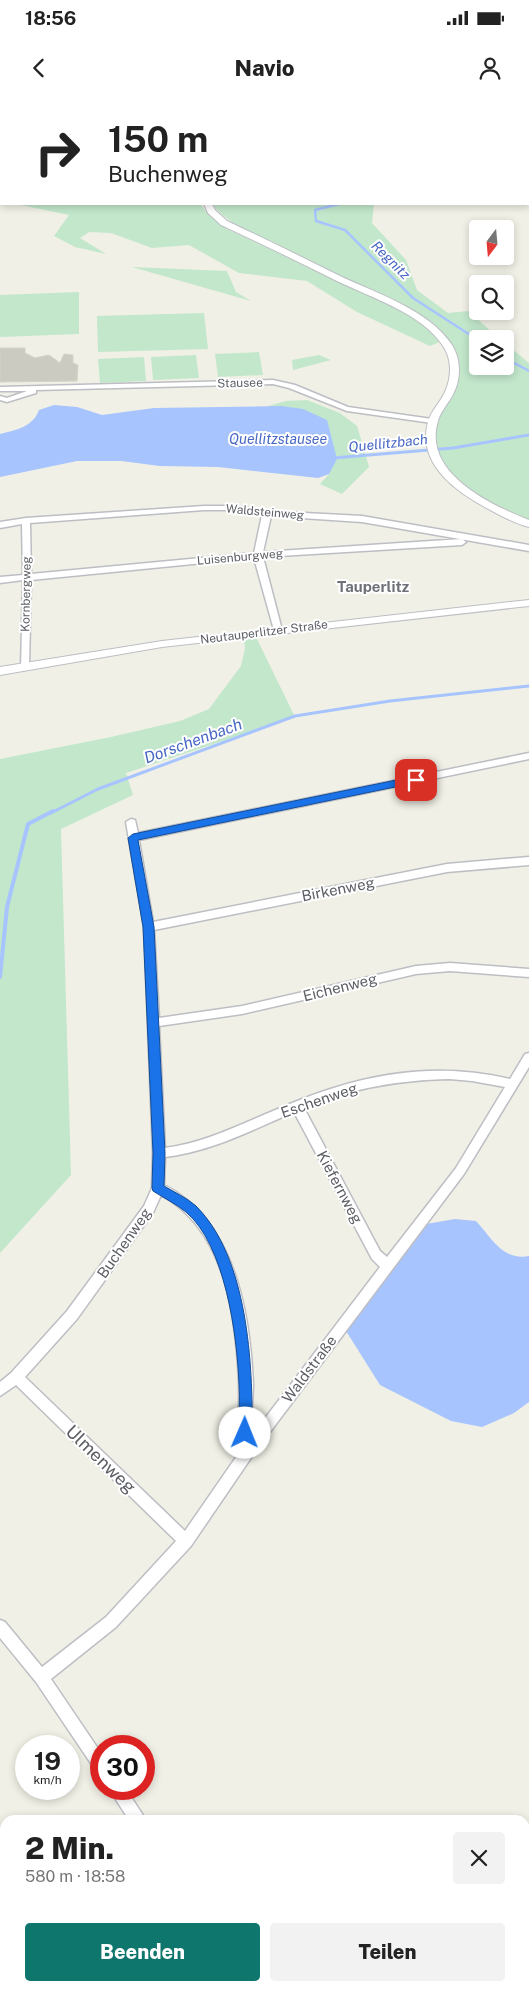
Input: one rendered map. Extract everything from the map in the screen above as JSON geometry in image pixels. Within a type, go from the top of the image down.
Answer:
[{"type":"street","points":[[208,205],[211,211],[224,223],[409,312],[430,326],[442,337],[452,352],[455,367],[454,384],[432,421],[431,443],[438,466],[473,496],[529,524]]},
{"type":"street","name":"Stausee","points":[[0,389],[273,382],[291,386],[328,403],[347,409],[432,421]]},
{"type":"street","name":"Stausee","points":[[0,398],[7,400],[41,389]]},
{"type":"street","name":"Waldsteinweg","points":[[0,525],[26,521],[204,508],[234,508],[267,513],[362,519],[529,548]]},
{"type":"street","points":[[267,513],[258,555],[278,630]]},
{"type":"street","name":"Kornbergweg","points":[[24,666],[27,577],[26,521]]},
{"type":"street","name":"Luisenburgweg","points":[[0,580],[258,555],[481,541]]},
{"type":"street","name":"Neutauperlitzer Straße","points":[[0,670],[162,644],[529,602]]},
{"type":"street","points":[[133,838],[529,756]]},
{"type":"street","name":"Buchenweg","points":[[0,1390],[16,1377],[72,1315],[149,1209],[158,1188],[159,1153],[149,927],[131,822]]},
{"type":"street","name":"Birkenweg","points":[[149,927],[448,868],[529,861]]},
{"type":"street","name":"Eichenweg","points":[[152,1023],[242,1010],[416,970],[450,967],[529,973]]},
{"type":"street","name":"Waldstraße","points":[[40,1677],[111,1622],[186,1541],[250,1448],[460,1171],[527,1064]]},
{"type":"street","name":"Eschenweg","points":[[159,1153],[181,1151],[206,1144],[344,1088],[397,1078],[446,1074],[492,1078],[513,1084]]},
{"type":"street","name":"Kiefernweg","points":[[297,1106],[376,1255],[387,1265]]},
{"type":"street","points":[[158,1188],[191,1209],[210,1233],[224,1260],[236,1306],[241,1338],[246,1385],[245,1433],[250,1448]]},
{"type":"street","name":"Ulmenweg","points":[[16,1377],[186,1541]]},
{"type":"street","points":[[0,1627],[40,1677],[90,1750]]},
{"type":"street","points":[[124,1800],[135,1815]]},
{"type":"green space","points":[[21,205],[201,205],[212,218],[227,229],[347,285],[254,236],[221,214],[213,205],[374,205],[372,223],[406,260],[417,290],[448,313],[468,311],[469,320],[478,320],[490,330],[469,330],[469,375],[514,375],[514,350],[529,363],[529,525],[453,482],[429,443],[445,398],[453,367],[442,341],[430,346],[357,312],[307,281],[239,273],[189,245],[152,248],[111,233],[89,232],[80,238],[106,254],[75,247],[54,236],[69,215]]},
{"type":"green space","points":[[132,267],[227,271],[236,292],[251,301]]},
{"type":"green space","points":[[79,292],[79,334],[0,337],[0,295]]},
{"type":"green space","points":[[204,313],[208,349],[98,352],[97,316]]},
{"type":"green space","points":[[259,352],[263,375],[218,377],[215,354]]},
{"type":"green space","points":[[196,355],[199,378],[153,380],[151,357]]},
{"type":"green space","points":[[319,355],[331,360],[293,370],[292,360]]},
{"type":"green space","points":[[144,357],[146,381],[100,383],[98,359]]},
{"type":"green space","points":[[307,400],[340,413],[357,426],[369,467],[342,494],[320,484],[329,474],[268,406],[286,401]]},
{"type":"green space","points":[[255,635],[295,717],[126,773],[133,795],[61,829],[71,1175],[0,1253],[0,759],[180,721],[209,709],[241,666],[245,648],[243,636]]},
{"type":"water","name":"Quellitzstausee","points":[[54,405],[77,407],[102,415],[154,408],[281,406],[303,409],[327,420],[337,459],[329,474],[318,478],[218,467],[160,466],[121,461],[77,461],[0,477],[0,434],[23,427],[33,420],[39,410]]},
{"type":"water","points":[[455,1219],[476,1221],[498,1247],[505,1252],[520,1257],[529,1256],[529,1402],[514,1413],[482,1427],[451,1421],[380,1385],[346,1331],[426,1224]]},
{"type":"building","points":[[0,348],[25,348],[25,353],[35,358],[49,355],[60,363],[64,354],[73,355],[73,363],[78,365],[77,381],[0,382]]},
{"type":"waterway","name":"Regnitz","points":[[335,205],[315,210],[316,221],[345,230],[413,298],[469,334]]},
{"type":"waterway","name":"Regnitz","points":[[514,363],[529,371]]},
{"type":"waterway","name":"Quellitzbach","points":[[333,458],[453,448],[529,435]]},
{"type":"waterway","name":"Dorschenbach","points":[[51,813],[98,789],[295,716],[390,701],[529,686]]},
{"type":"waterway","name":"Dorschenbach","points":[[0,977],[7,907],[28,824],[53,811]]},
{"type":"district","name":"Tauperlitz","points":[[373,586]]},
{"type":"route","points":[[245,1433],[246,1385],[241,1338],[236,1306],[224,1260],[210,1233],[191,1209],[158,1188],[159,1153],[149,927],[133,838],[416,780]]}]
